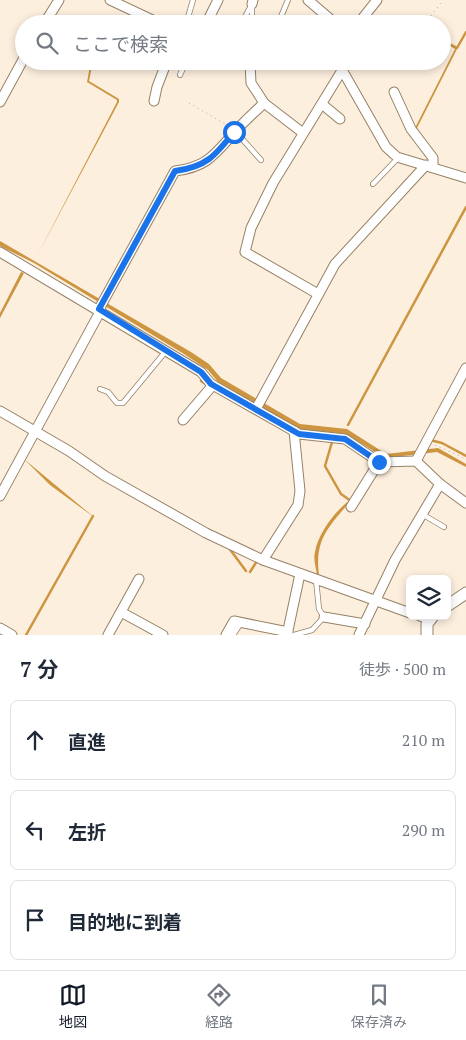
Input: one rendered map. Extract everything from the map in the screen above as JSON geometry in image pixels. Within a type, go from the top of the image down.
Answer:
[{"type":"street","points":[[50,15],[59,0]]},
{"type":"street","points":[[110,0],[142,15]]},
{"type":"street","points":[[210,15],[218,0]]},
{"type":"street","points":[[308,0],[326,15]]},
{"type":"street","points":[[365,15],[377,0]]},
{"type":"street","points":[[0,102],[17,70]]},
{"type":"street","points":[[154,101],[164,70]]},
{"type":"street","points":[[250,70],[251,83],[264,103],[303,133]]},
{"type":"street","points":[[318,294],[245,252],[250,228],[273,183],[342,72],[386,147],[399,157],[432,161],[466,178]]},
{"type":"street","points":[[394,92],[410,129],[432,161]]},
{"type":"street","points":[[0,496],[175,171],[192,169],[213,158],[264,103]]},
{"type":"street","points":[[322,104],[340,119]]},
{"type":"street","points":[[259,405],[335,264],[432,161]]},
{"type":"street","points":[[0,252],[166,350],[201,372],[214,386],[259,405],[299,434],[345,439],[379,462]]},
{"type":"street","points":[[351,507],[379,462],[421,452],[466,368]]},
{"type":"street","points":[[183,420],[214,386]]},
{"type":"street","points":[[0,410],[137,495],[206,533],[263,560],[406,612]]},
{"type":"street","points":[[263,560],[298,505],[300,491],[294,431]]},
{"type":"street","points":[[421,452],[440,484],[466,503]]},
{"type":"street","points":[[359,635],[395,560],[440,484]]},
{"type":"street","points":[[226,635],[234,621],[290,634],[300,574]]},
{"type":"street","points":[[108,635],[139,579]]},
{"type":"street","points":[[451,603],[466,593]]},
{"type":"street","points":[[121,612],[163,635]]},
{"type":"street","points":[[324,617],[365,624]]},
{"type":"street","points":[[427,635],[428,620]]},
{"type":"street","points":[[0,628],[12,635]]},
{"type":"lane","points":[[189,15],[193,0]]},
{"type":"lane","points":[[282,15],[288,0]]},
{"type":"lane","points":[[246,15],[252,2]]},
{"type":"lane","points":[[252,2],[252,15]]},
{"type":"lane","points":[[180,76],[182,70]]},
{"type":"lane","points":[[236,131],[261,160]]},
{"type":"lane","points":[[372,184],[399,157]]},
{"type":"lane","points":[[100,389],[108,392],[117,403],[123,403],[166,350]]},
{"type":"lane","points":[[422,514],[444,527]]},
{"type":"lane","points":[[290,634],[312,630],[324,617],[319,609],[316,580]]},
{"type":"lane","points":[[233,635],[241,622]]},
{"type":"path","points":[[432,15],[443,0]]},
{"type":"path","points":[[189,104],[236,131]]},
{"type":"path","points":[[421,452],[440,446],[466,459]]},
{"type":"shaded area","points":[[451,44],[458,47],[451,61],[451,57],[455,49],[451,47]]},
{"type":"shaded area","points":[[89,70],[91,70],[89,81],[119,99],[119,102],[37,256],[117,102],[117,100],[87,82]]},
{"type":"shaded area","points":[[444,70],[446,70],[417,128],[433,153],[415,128]]},
{"type":"shaded area","points":[[0,241],[191,352],[209,364],[221,378],[300,424],[347,429],[386,454],[438,448],[466,464],[466,467],[437,452],[385,458],[346,434],[300,429],[218,382],[208,370],[184,354],[34,263],[0,246]]},
{"type":"shaded area","points":[[21,272],[24,273],[0,318],[0,313]]},
{"type":"shaded area","points":[[24,459],[95,518],[50,485]]},
{"type":"shaded area","points":[[353,498],[326,532],[319,551],[319,575],[317,575],[314,555],[320,537],[335,514]]},
{"type":"waterway","points":[[457,48],[466,32]]},
{"type":"waterway","points":[[348,425],[466,207]]},
{"type":"waterway","points":[[201,381],[207,385]]},
{"type":"waterway","points":[[430,440],[442,443],[466,456]]},
{"type":"waterway","points":[[332,442],[325,466],[341,494],[351,501]]},
{"type":"waterway","points":[[26,635],[93,516]]},
{"type":"waterway","points":[[229,548],[246,571]]},
{"type":"waterway","points":[[250,572],[257,561]]},
{"type":"route","points":[[234,132],[213,158],[192,169],[175,171],[99,309],[201,372],[211,384],[299,434],[345,439],[379,462]]}]
